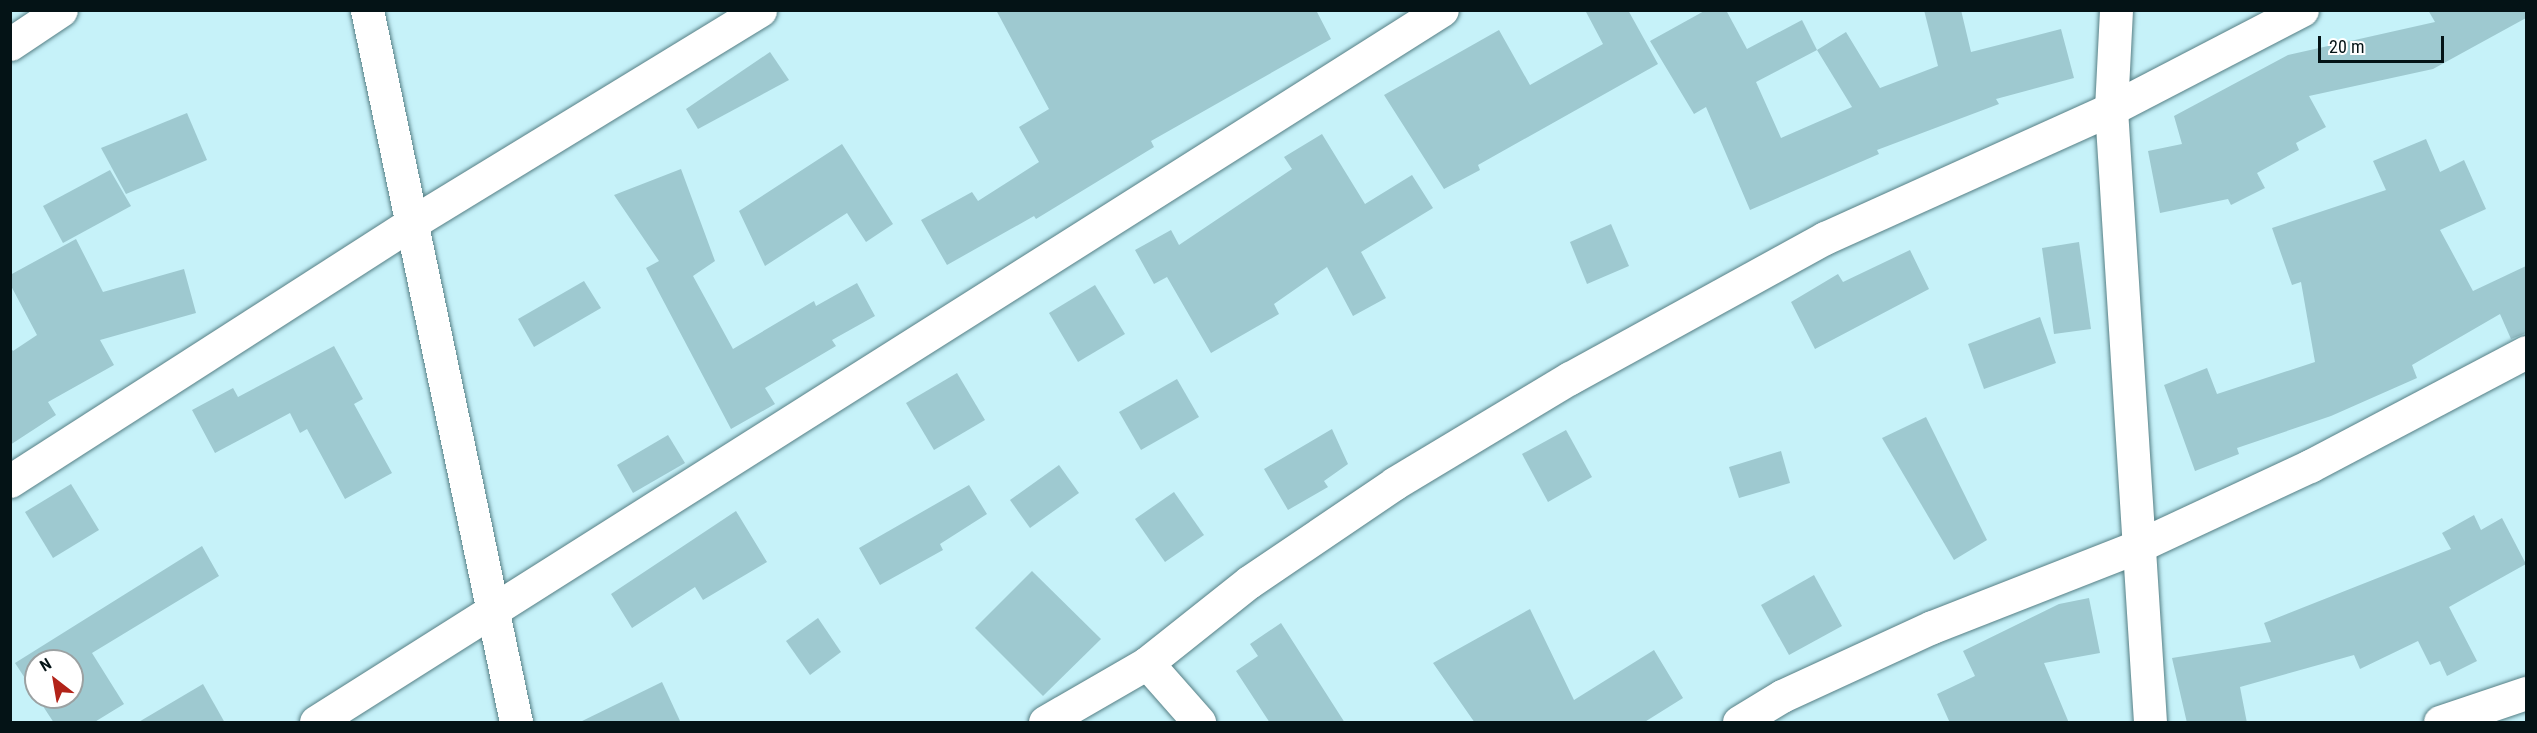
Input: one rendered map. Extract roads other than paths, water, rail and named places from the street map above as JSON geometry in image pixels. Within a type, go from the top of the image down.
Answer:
[{"type":"street","points":[[10,44],[61,10]]},
{"type":"street","points":[[367,10],[516,723]]},
{"type":"street","points":[[10,481],[410,224],[760,10]]},
{"type":"street","points":[[316,723],[1442,10]]},
{"type":"street","points":[[2116,10],[2111,109],[2136,547],[2150,723]]},
{"type":"street","points":[[1045,723],[1147,663],[1249,582],[1376,496],[1570,378],[1824,238],[2111,109],[2302,10]]},
{"type":"street","points":[[1739,723],[1782,696],[1932,627],[2136,547],[2310,466],[2526,352]]},
{"type":"street","points":[[1147,663],[1199,723]]},
{"type":"street","points":[[2440,723],[2526,693]]}]
